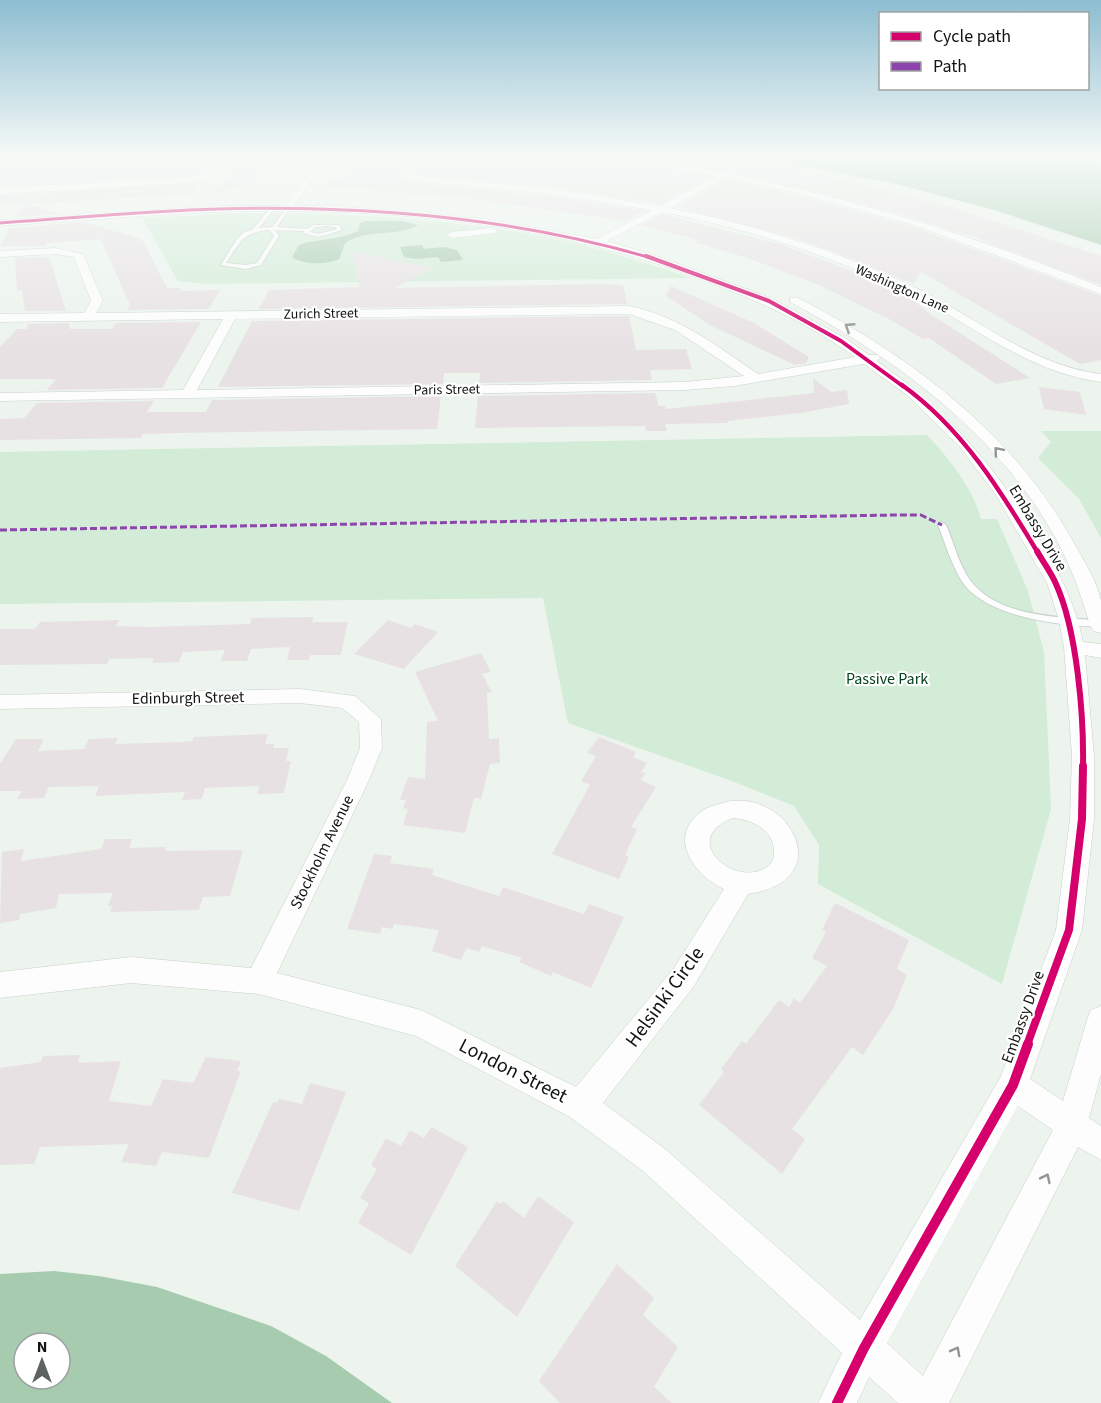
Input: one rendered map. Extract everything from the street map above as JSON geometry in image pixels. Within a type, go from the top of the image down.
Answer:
[{"type":"street","name":"Embassy Drive","points":[[490,222],[668,252],[790,297],[840,321],[892,355],[935,389],[986,437],[1036,496],[1068,549],[1094,604],[1101,626]]},
{"type":"street","name":"Embassy Drive","points":[[524,222],[603,240],[769,301],[868,359],[912,392],[971,452],[1017,515],[1056,583],[1069,620],[1074,647],[1083,756],[1082,819],[1069,930],[1013,1085],[864,1348],[837,1403]]},
{"type":"street","points":[[603,240],[634,222]]},
{"type":"street","name":"Washington Lane","points":[[720,222],[821,254],[903,286],[1070,375],[1101,378]]},
{"type":"street","points":[[921,222],[1017,255],[1101,291]]},
{"type":"street","points":[[452,235],[488,232],[502,224]]},
{"type":"street","points":[[0,254],[72,252],[80,256],[97,301],[88,316]]},
{"type":"street","name":"Zurich Street","points":[[0,318],[642,311],[673,325],[754,377]]},
{"type":"street","points":[[188,394],[230,316]]},
{"type":"street","name":"Paris Street","points":[[0,397],[685,386],[734,382],[892,355]]},
{"type":"street","points":[[1074,647],[1101,651]]},
{"type":"street","name":"Edinburgh Street","points":[[0,702],[300,696],[348,701],[370,719]]},
{"type":"street","name":"Stockholm Avenue","points":[[259,981],[358,780],[371,748],[370,719]]},
{"type":"street","name":"Helsinki Circle","points":[[581,1106],[684,977],[741,883]]},
{"type":"street","name":"London Street","points":[[0,985],[130,970],[259,981],[422,1024],[581,1106],[654,1160],[927,1403]]},
{"type":"street","points":[[927,1403],[1072,1125],[1101,1020]]},
{"type":"street","points":[[1013,1085],[1101,1144]]},
{"type":"lane","points":[[263,222],[255,230],[243,235],[223,264],[232,267],[259,264],[277,236],[272,230]]},
{"type":"lane","points":[[272,230],[275,222]]},
{"type":"lane","points":[[255,230],[306,230],[327,225],[338,226],[340,231],[320,236],[308,234],[306,230]]},
{"type":"lane","points":[[942,525],[967,582],[986,600],[1008,610],[1101,626]]},
{"type":"green space","points":[[145,222],[454,223],[582,245],[691,278],[205,284],[178,281]]},
{"type":"green space","points":[[1041,431],[1101,431],[1101,538],[1079,499],[1038,458],[1051,442]]},
{"type":"green space","name":"Passive Park","points":[[927,435],[966,484],[981,519],[997,519],[1028,591],[1044,652],[1051,809],[1002,984],[818,884],[819,845],[794,806],[732,781],[568,723],[543,598],[0,604],[0,452]]},
{"type":"shaded area","points":[[408,222],[418,225],[403,231],[354,238],[345,243],[339,259],[334,261],[309,263],[292,257],[299,245],[350,234],[358,231],[360,223]]},
{"type":"shaded area","points":[[1032,222],[1101,222],[1101,245]]},
{"type":"shaded area","points":[[422,245],[424,249],[444,247],[457,250],[463,260],[441,262],[438,257],[416,259],[404,257],[400,247]]},
{"type":"shaded area","points":[[54,1271],[99,1276],[157,1287],[271,1326],[326,1356],[392,1403],[0,1403],[0,1274]]},
{"type":"building","points":[[86,222],[142,239],[167,288],[181,288],[179,291],[220,290],[209,309],[126,310],[130,305],[101,239],[45,243],[46,246],[0,246],[9,228]]},
{"type":"building","points":[[647,222],[695,222],[783,245],[870,278],[907,295],[930,314],[1030,378],[996,384],[929,338],[923,339],[887,318],[821,286],[748,258],[694,242],[698,240],[642,225]]},
{"type":"building","points":[[736,222],[896,222],[1101,296],[1101,360],[1080,364],[921,272],[913,284],[792,237]]},
{"type":"building","points":[[927,222],[998,222],[1101,256],[1101,285],[974,237]]},
{"type":"building","points":[[352,251],[432,268],[395,288],[623,285],[627,304],[259,309],[269,290],[360,287]]},
{"type":"building","points":[[49,257],[66,311],[25,311],[22,290],[17,291],[15,258]]},
{"type":"building","points":[[671,286],[754,323],[809,357],[806,363],[795,365],[710,325],[666,296]]},
{"type":"building","points":[[629,316],[636,350],[686,349],[692,369],[650,370],[652,380],[479,383],[480,373],[444,373],[443,384],[218,387],[252,321]]},
{"type":"building","points":[[201,322],[162,388],[47,390],[56,379],[0,379],[0,347],[17,329],[28,329],[27,324],[69,323],[70,329],[112,329],[116,323]]},
{"type":"building","points":[[813,378],[831,392],[847,390],[849,404],[801,413],[727,421],[728,423],[665,424],[667,431],[646,431],[645,426],[475,428],[478,396],[655,393],[659,406],[665,406],[666,409],[814,393]]},
{"type":"building","points":[[1039,387],[1080,392],[1086,415],[1044,409]]},
{"type":"building","points":[[441,396],[437,429],[176,433],[143,434],[141,438],[0,440],[0,419],[24,418],[37,403],[154,401],[147,412],[206,412],[212,400]]},
{"type":"building","points":[[314,617],[312,622],[348,622],[341,655],[310,655],[309,660],[287,660],[290,647],[251,649],[247,661],[221,661],[225,650],[183,652],[179,662],[152,663],[154,658],[109,659],[107,664],[0,665],[0,629],[35,629],[40,622],[119,620],[116,626],[150,627],[250,624],[252,618]]},
{"type":"building","points":[[388,620],[411,628],[415,624],[438,632],[404,669],[354,654]]},
{"type":"building","points":[[481,653],[491,672],[482,674],[492,692],[487,693],[489,739],[499,738],[500,763],[490,764],[481,799],[474,798],[465,833],[403,825],[408,809],[403,808],[406,800],[400,800],[408,777],[425,779],[427,722],[438,721],[415,672]]},
{"type":"building","points":[[268,734],[265,744],[274,744],[273,748],[289,748],[286,761],[291,761],[284,793],[257,794],[259,786],[205,788],[202,799],[182,800],[185,792],[95,796],[99,786],[49,787],[44,798],[17,799],[22,791],[0,791],[0,764],[16,739],[44,739],[38,751],[84,749],[89,739],[118,738],[115,744],[182,742],[192,741],[194,737]]},
{"type":"building","points":[[599,737],[636,752],[633,757],[647,763],[641,772],[645,773],[641,780],[656,787],[631,827],[637,829],[625,855],[629,857],[619,879],[552,854],[590,785],[581,781],[596,756],[587,753]]},
{"type":"building","points":[[105,839],[132,839],[129,848],[166,847],[165,851],[243,850],[230,896],[203,897],[199,910],[110,912],[112,906],[108,906],[113,893],[59,894],[56,908],[20,914],[19,920],[0,923],[2,852],[24,849],[21,861],[101,849]]},
{"type":"building","points":[[374,854],[392,856],[390,863],[434,869],[432,875],[499,896],[503,887],[584,914],[589,904],[624,917],[591,988],[553,972],[551,976],[519,962],[522,958],[482,946],[479,952],[467,948],[461,960],[432,951],[439,930],[394,924],[393,929],[382,927],[380,934],[347,929]]},
{"type":"building","points":[[835,903],[909,940],[897,969],[907,975],[893,1009],[863,1055],[852,1047],[792,1129],[805,1139],[782,1174],[699,1105],[724,1072],[721,1069],[742,1041],[746,1044],[779,1000],[789,1007],[794,998],[800,1003],[827,966],[812,958],[826,932],[822,930]]},
{"type":"building","points":[[80,1055],[78,1063],[121,1061],[109,1101],[151,1106],[163,1079],[193,1083],[206,1057],[241,1061],[237,1071],[241,1071],[209,1158],[162,1152],[156,1166],[121,1162],[129,1144],[40,1147],[34,1164],[0,1165],[0,1068],[41,1062],[43,1056]]},
{"type":"building","points":[[310,1083],[346,1092],[299,1211],[232,1193],[273,1102],[277,1103],[279,1099],[302,1104]]},
{"type":"building","points":[[431,1127],[468,1147],[411,1255],[358,1223],[369,1203],[360,1198],[377,1169],[371,1165],[386,1138],[401,1146],[410,1130],[424,1138]]},
{"type":"building","points":[[538,1196],[574,1222],[517,1317],[455,1266],[497,1201],[501,1204],[503,1201],[524,1218]]},
{"type":"building","points":[[617,1264],[654,1298],[643,1315],[678,1347],[654,1387],[672,1403],[560,1403],[539,1381]]},
{"type":"marked path","points":[[0,530],[896,515],[921,515],[942,525]]},
{"type":"cycle path","points":[[0,223],[8,222]]},
{"type":"cycle path","points":[[489,222],[530,228],[598,242],[656,259],[769,301],[841,341],[912,392],[965,444],[1003,494],[1056,583],[1069,620],[1074,647],[1083,756],[1082,819],[1069,930],[1013,1085],[864,1348],[837,1403]]}]
